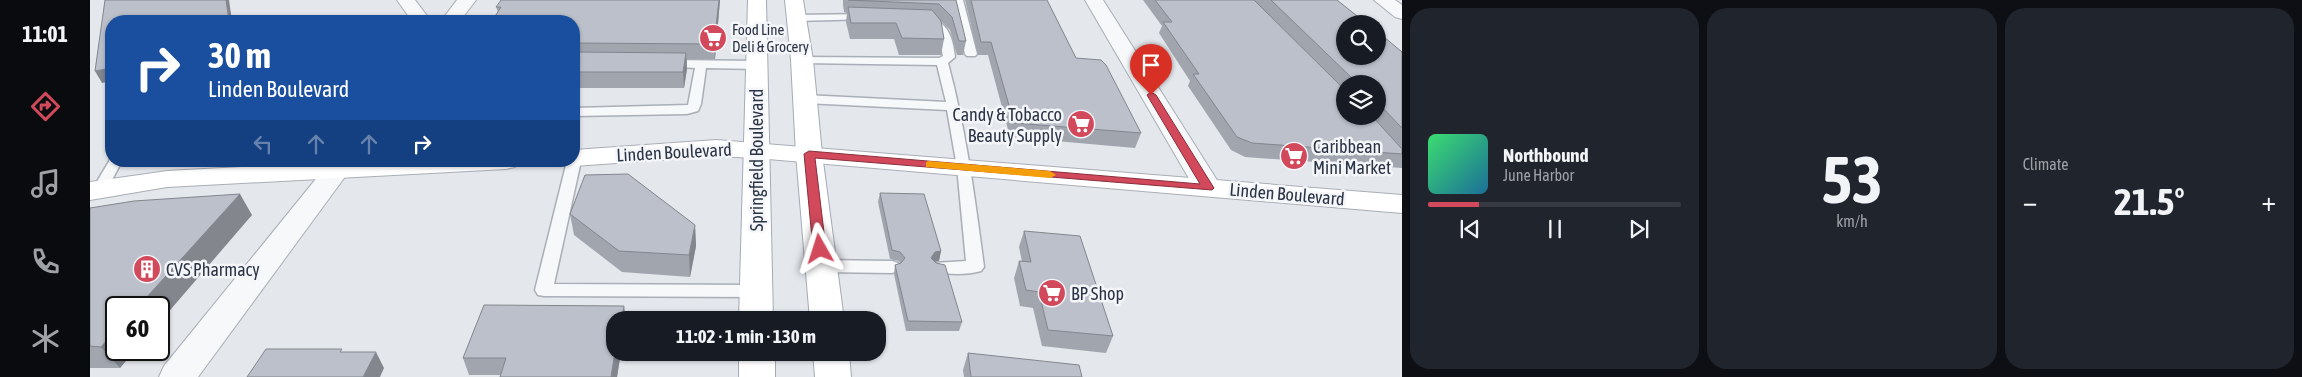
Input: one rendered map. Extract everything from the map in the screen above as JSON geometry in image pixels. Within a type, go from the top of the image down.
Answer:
[{"type":"main road","name":"Springfield Boulevard","points":[[756,311],[757,0]]},
{"type":"main road","points":[[795,9],[802,60],[809,154],[826,311]]},
{"type":"main road","name":"Linden Boulevard","points":[[580,159],[716,148],[756,150],[1402,204]]},
{"type":"main road","points":[[95,191],[167,179],[268,168],[337,170],[393,167]]},
{"type":"main road","points":[[756,361],[757,377]]},
{"type":"main road","points":[[832,361],[834,377]]},
{"type":"street","points":[[406,0],[417,15]]},
{"type":"street","points":[[455,15],[467,0]]},
{"type":"street","points":[[1094,0],[1208,188]]},
{"type":"street","points":[[1384,0],[1402,13]]},
{"type":"street","points":[[177,377],[337,170]]},
{"type":"lane","points":[[958,0],[971,54]]},
{"type":"lane","points":[[795,9],[879,18]]},
{"type":"lane","points":[[802,60],[942,62],[949,57],[945,33],[932,21],[919,18]]},
{"type":"lane","points":[[940,266],[975,267],[964,167],[953,106],[942,62]]},
{"type":"lane","points":[[652,64],[756,65]]},
{"type":"lane","points":[[580,112],[688,110],[695,104],[701,64]]},
{"type":"lane","points":[[805,100],[953,106]]},
{"type":"lane","points":[[95,191],[111,167]]},
{"type":"lane","points":[[572,167],[544,290],[756,291]]},
{"type":"lane","points":[[822,266],[892,267]]},
{"type":"building","points":[[105,0],[226,0],[228,15],[105,15],[105,69],[95,71]]},
{"type":"building","points":[[501,0],[719,0],[714,44],[580,43],[580,15],[496,15],[501,7],[496,7]]},
{"type":"building","points":[[848,0],[956,0],[966,41],[959,41],[952,17],[939,4]]},
{"type":"building","points":[[971,0],[1047,0],[1076,58],[1101,60],[1106,65],[1141,133],[1014,123],[991,42],[981,42]]},
{"type":"building","points":[[1155,0],[1254,0],[1336,81],[1336,125],[1380,125],[1402,149],[1402,154],[1252,143],[1237,137],[1193,74],[1199,74],[1163,22],[1172,22]]},
{"type":"building","points":[[1271,0],[1337,0],[1356,15],[1336,15],[1336,63]]},
{"type":"building","points":[[848,7],[932,10],[941,21],[944,39],[902,38],[896,23],[851,23]]},
{"type":"building","points":[[1386,39],[1402,52],[1402,128],[1386,111],[1386,75],[1349,75],[1338,65],[1386,65]]},
{"type":"building","points":[[580,52],[686,53],[683,72],[580,72]]},
{"type":"building","points":[[628,174],[695,225],[689,255],[619,251],[570,214],[585,175]]},
{"type":"building","points":[[880,193],[924,194],[941,251],[935,252],[931,258],[936,263],[945,265],[962,322],[908,321],[895,265],[901,263],[905,258],[900,252],[892,250]]},
{"type":"building","name":"CVS Pharmacy","points":[[240,194],[148,296],[105,296],[105,342],[101,347],[90,346],[90,208],[134,201]]},
{"type":"building","name":"BP Shop","points":[[1024,231],[1080,236],[1113,336],[1048,330],[1039,292],[1026,290],[1019,261],[1031,262]]},
{"type":"building","points":[[484,305],[624,306],[623,311],[606,311],[606,361],[614,361],[611,377],[500,377],[506,358],[463,358]]},
{"type":"building","points":[[266,349],[342,349],[340,352],[376,352],[363,377],[247,377]]},
{"type":"building","points":[[968,353],[1079,365],[1082,377],[971,377]]},
{"type":"slow traffic","points":[[929,164],[1050,175]]},
{"type":"place","name":"Food Line Deli & Grocery","points":[[713,38]]},
{"type":"place","name":"Candy & Tobacco Beauty Supply","points":[[1081,124]]},
{"type":"place","name":"Caribbean Mini Market","points":[[1294,156]]},
{"type":"place","name":"CVS Pharmacy","points":[[147,269]]},
{"type":"place","name":"BP Shop","points":[[1052,293]]},
{"type":"route","points":[[820,249],[809,154],[1208,188],[1151,95]]}]
